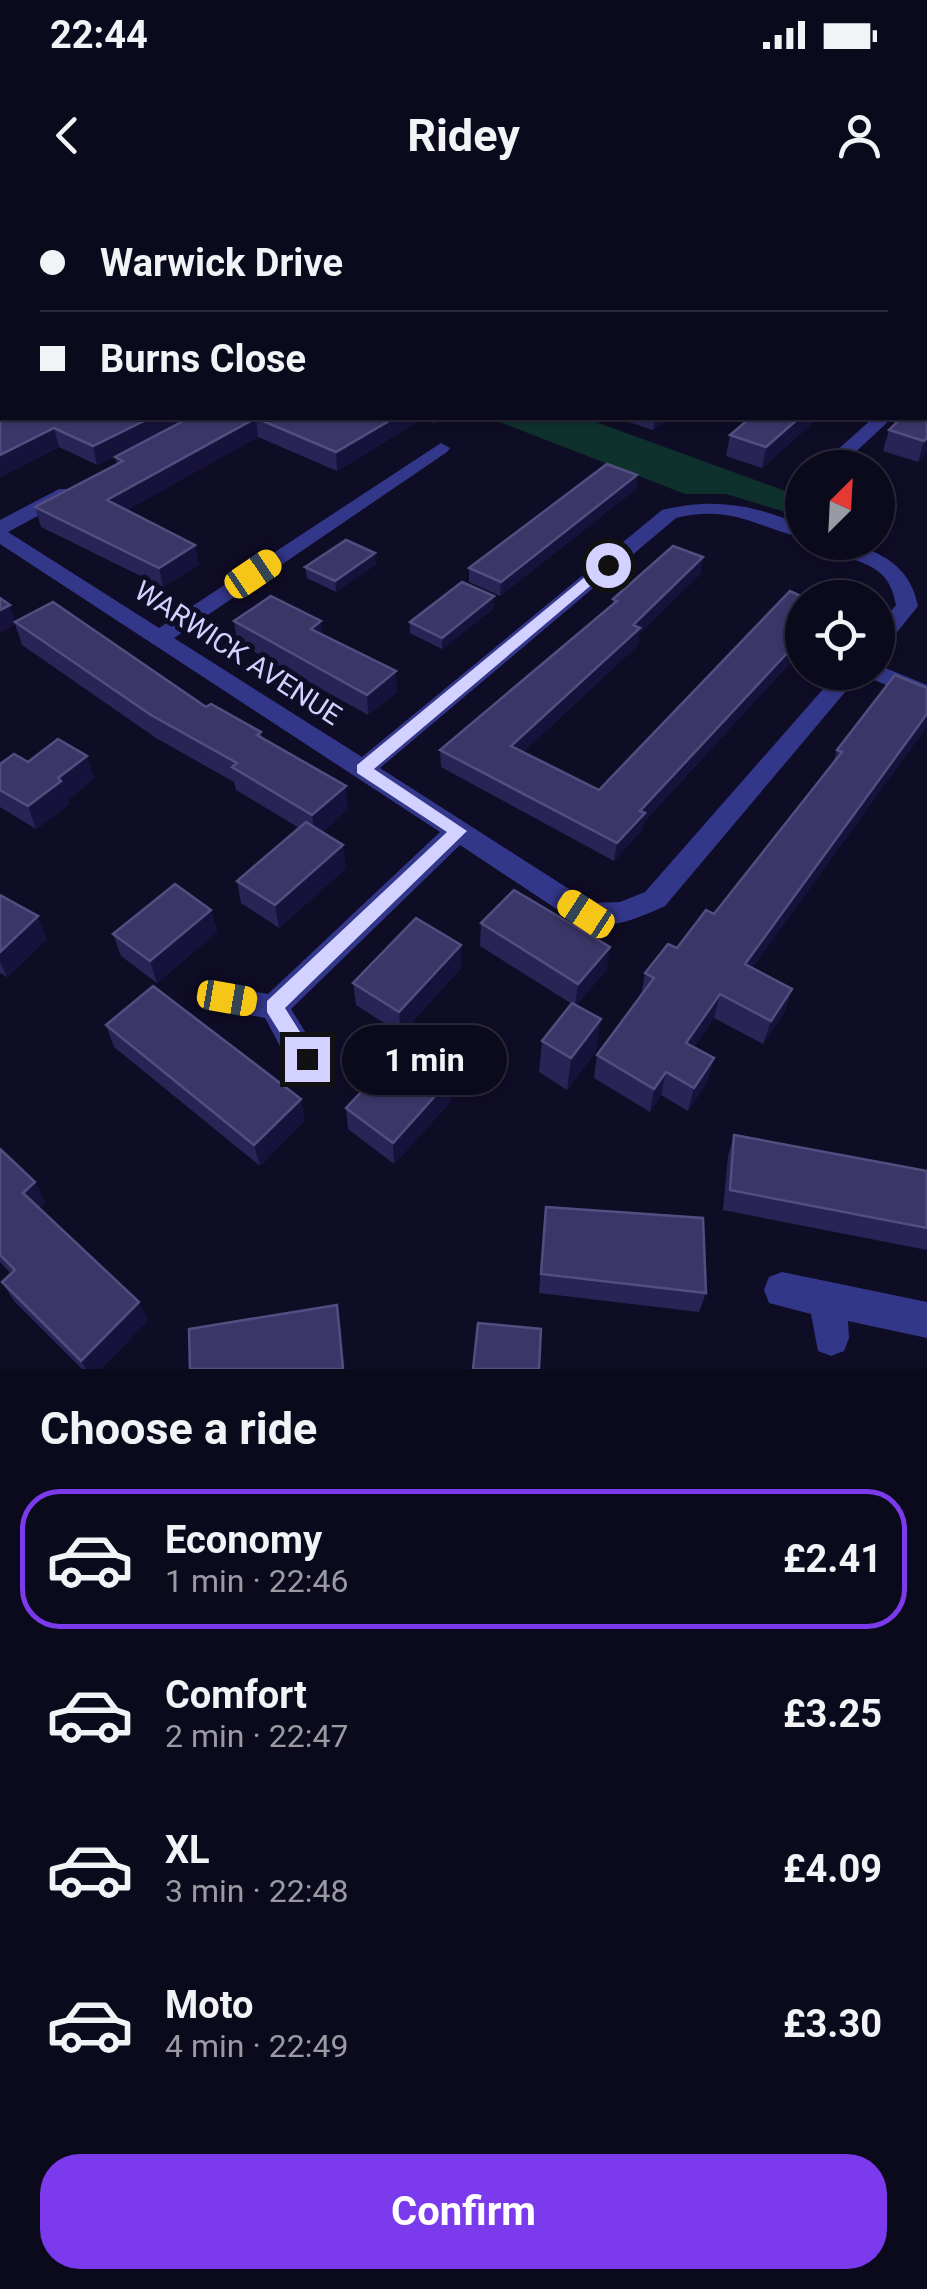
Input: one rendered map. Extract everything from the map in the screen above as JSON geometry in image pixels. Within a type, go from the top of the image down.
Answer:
[{"type":"street","points":[[847,450],[881,420]]},
{"type":"street","points":[[159,638],[441,448]]},
{"type":"street","points":[[0,531],[87,482]]},
{"type":"street","points":[[363,769],[669,514],[702,504],[731,504],[785,525]]},
{"type":"street","name":"WARWICK AVENUE","points":[[0,531],[586,914],[622,913],[654,899],[835,690]]},
{"type":"street","points":[[873,560],[899,576],[906,589],[906,606],[895,620]]},
{"type":"street","points":[[895,681],[927,694]]},
{"type":"street","points":[[274,1007],[458,831]]},
{"type":"street","points":[[227,998],[274,1007],[307,1059]]},
{"type":"street","points":[[782,1290],[927,1320]]},
{"type":"street","points":[[828,1299],[831,1338]]},
{"type":"green space","points":[[494,420],[590,420],[785,491],[785,512],[726,494],[685,494]]},
{"type":"building","points":[[0,420],[146,420],[93,446],[54,428],[0,455]]},
{"type":"building","points":[[185,420],[252,420],[107,500],[195,545],[159,568],[35,507],[123,461],[115,457]]},
{"type":"building","points":[[261,420],[391,420],[336,452]]},
{"type":"building","points":[[748,420],[797,420],[766,447],[730,435]]},
{"type":"building","points":[[899,420],[927,420],[924,441],[889,430]]},
{"type":"building","points":[[607,464],[637,475],[501,582],[469,568]]},
{"type":"building","points":[[346,540],[375,553],[335,581],[305,567]]},
{"type":"building","points":[[673,546],[703,557],[633,625],[640,628],[511,746],[599,790],[785,596],[785,655],[640,811],[645,813],[617,843],[440,750],[617,601],[613,599]]},
{"type":"building","points":[[462,582],[494,596],[442,638],[410,622]]},
{"type":"building","points":[[271,596],[321,621],[311,629],[396,671],[367,695],[234,621]]},
{"type":"building","points":[[53,602],[206,707],[211,704],[261,732],[257,735],[346,786],[312,815],[232,767],[237,763],[151,715],[15,622]]},
{"type":"building","points":[[895,675],[927,688],[927,714],[745,964],[792,989],[771,1021],[720,994],[686,1043],[714,1058],[694,1088],[666,1072],[654,1089],[597,1055],[654,978],[645,973],[668,944],[677,948],[706,910],[714,914],[842,752],[837,750],[883,690],[895,690]]},
{"type":"building","points":[[58,739],[87,756],[28,806],[0,790],[0,764],[14,754],[28,762]]},
{"type":"building","points":[[306,822],[343,845],[275,905],[237,881]]},
{"type":"building","points":[[175,884],[211,910],[150,961],[113,934]]},
{"type":"building","points":[[514,890],[610,947],[578,984],[481,923]]},
{"type":"building","points":[[0,895],[38,916],[0,952]]},
{"type":"building","points":[[416,918],[461,945],[399,1012],[353,983]]},
{"type":"building","points":[[153,986],[301,1099],[254,1145],[106,1025]]},
{"type":"building","points":[[572,1003],[601,1019],[571,1058],[542,1041]]},
{"type":"building","points":[[405,1046],[451,1078],[393,1143],[346,1108]]},
{"type":"building","points":[[734,1135],[927,1171],[927,1228],[730,1190]]},
{"type":"building","points":[[0,1149],[35,1182],[23,1193],[139,1302],[81,1361],[2,1282],[15,1270],[0,1255]]},
{"type":"building","points":[[546,1207],[703,1218],[706,1293],[541,1274]]},
{"type":"building","points":[[337,1305],[343,1369],[190,1369],[189,1329]]},
{"type":"building","points":[[478,1323],[541,1329],[539,1369],[473,1369]]},
{"type":"route","points":[[307,1059],[274,1007],[458,831],[363,769],[608,565]]}]
